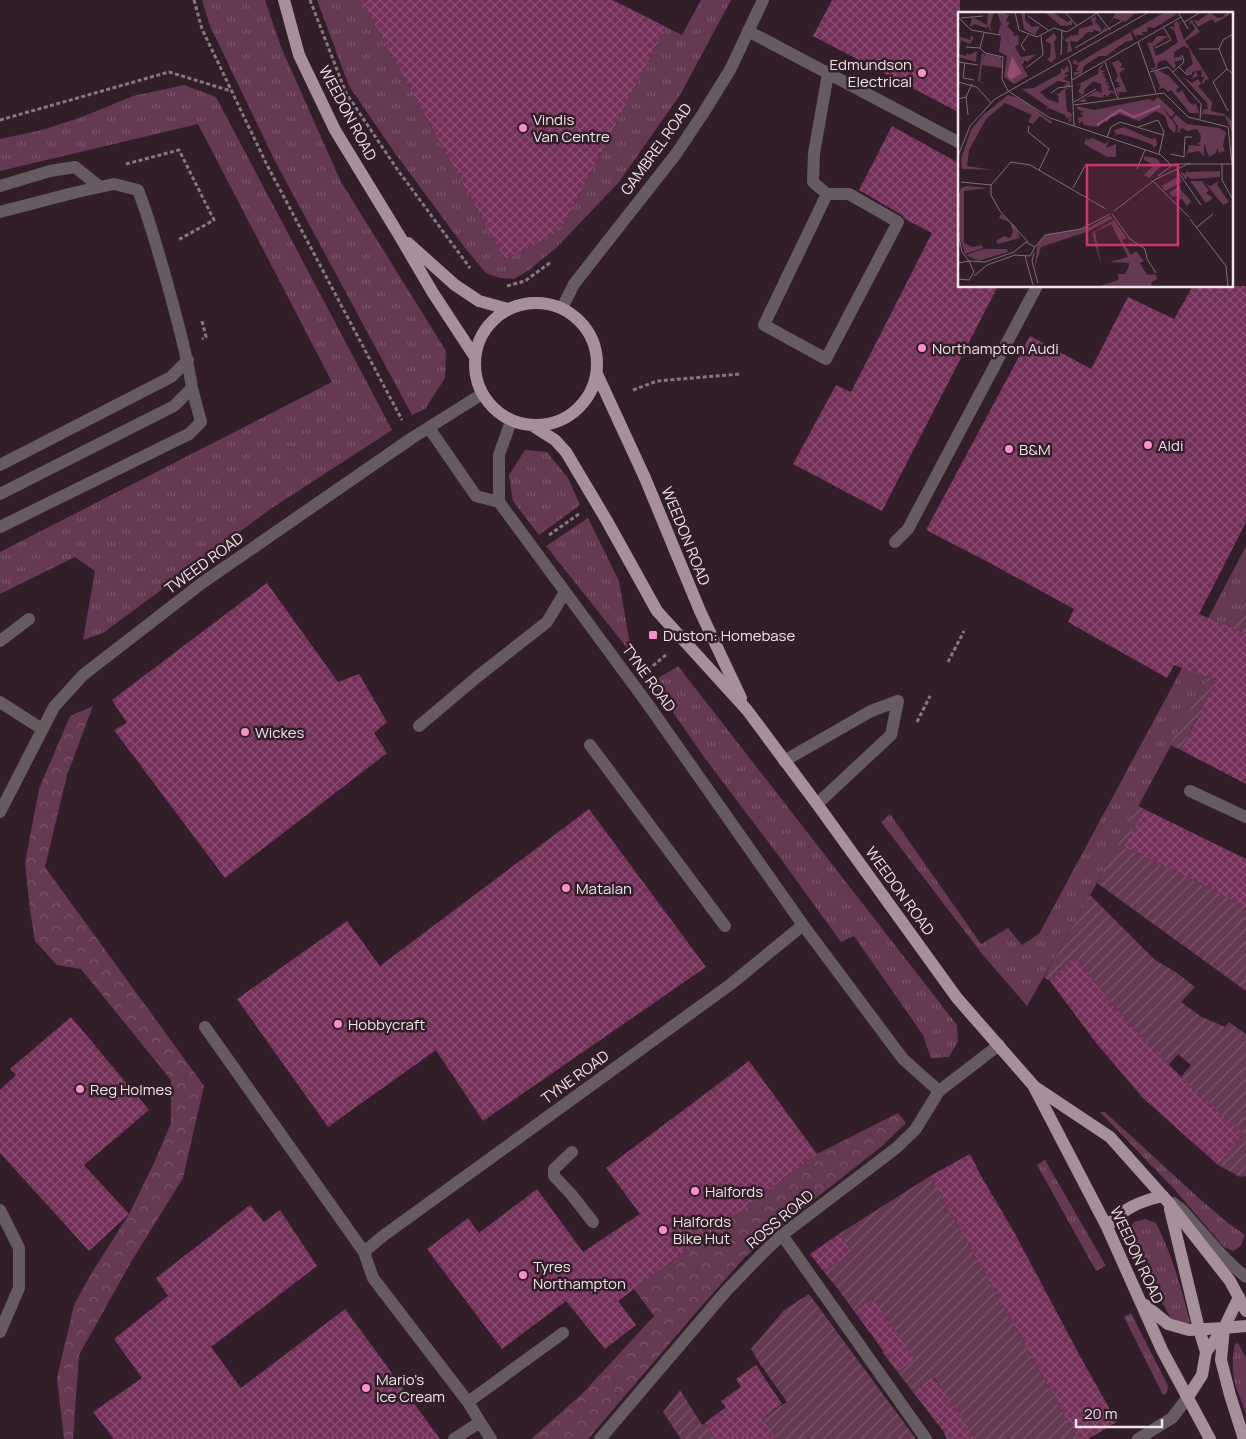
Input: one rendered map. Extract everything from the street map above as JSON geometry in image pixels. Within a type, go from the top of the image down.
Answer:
[{"type":"main road","name":"WEEDON ROAD","points":[[284,0],[299,55],[335,130],[433,293],[475,357]]},
{"type":"main road","name":"WEEDON ROAD","points":[[399,235],[455,285],[479,301],[508,309]]},
{"type":"main road","points":[[526,303],[544,303],[562,308],[578,319],[590,335],[597,354],[597,374],[592,391],[582,406],[568,417],[551,424],[534,426],[522,424],[511,421],[499,414],[482,394],[476,376],[475,357],[480,338],[492,321],[508,309],[526,303]]},
{"type":"main road","name":"WEEDON ROAD","points":[[597,374],[645,478],[700,612],[747,710]]},
{"type":"main road","name":"WEEDON ROAD","points":[[534,426],[555,440],[566,452],[657,611],[747,710],[958,998],[1033,1085],[1107,1227],[1162,1350],[1210,1439]]},
{"type":"main road","name":"WEEDON ROAD","points":[[1033,1085],[1110,1137],[1165,1199],[1242,1295],[1246,1311]]},
{"type":"main road","name":"WEEDON ROAD","points":[[1165,1199],[1174,1222],[1206,1352]]},
{"type":"main road","points":[[1107,1227],[1117,1215],[1145,1200],[1165,1199]]},
{"type":"main road","points":[[1188,1397],[1202,1375],[1206,1352],[1224,1328],[1242,1295]]},
{"type":"main road","points":[[1142,1303],[1168,1324],[1189,1330],[1246,1326]]},
{"type":"main road","points":[[1224,1328],[1222,1360],[1230,1395],[1244,1439]]},
{"type":"street","name":"GAMBREL ROAD","points":[[562,308],[574,284],[676,154],[690,133],[730,70],[763,0]]},
{"type":"street","points":[[748,31],[958,142]]},
{"type":"street","points":[[827,194],[764,326],[826,359],[898,222],[849,194],[827,194],[813,182],[814,153],[828,74]]},
{"type":"street","points":[[0,186],[50,171],[75,167],[100,187]]},
{"type":"street","points":[[0,212],[114,184],[138,190],[148,217],[185,347],[192,388],[201,422],[188,434],[0,528]]},
{"type":"street","points":[[895,542],[908,529],[1036,288]]},
{"type":"street","points":[[0,464],[171,377],[188,360]]},
{"type":"street","points":[[0,494],[174,406],[192,388]]},
{"type":"street","name":"TWEED ROAD","points":[[0,812],[54,707],[84,675],[202,583],[412,438],[482,394]]},
{"type":"street","points":[[429,428],[476,496],[499,502],[499,455],[511,421]]},
{"type":"street","name":"TYNE ROAD","points":[[499,502],[647,703],[803,925],[902,1059],[939,1091]]},
{"type":"street","points":[[419,726],[547,622],[565,592]]},
{"type":"street","points":[[0,641],[29,619]]},
{"type":"street","points":[[784,761],[871,712],[898,701],[891,734],[817,804]]},
{"type":"street","points":[[0,702],[42,730]]},
{"type":"street","points":[[590,745],[725,926]]},
{"type":"street","points":[[1190,791],[1246,817]]},
{"type":"street","name":"TYNE ROAD","points":[[364,1252],[383,1236],[731,984],[803,925]]},
{"type":"street","points":[[205,1027],[364,1252],[373,1278],[468,1402],[491,1439]]},
{"type":"street","name":"ROSS ROAD","points":[[600,1439],[727,1290],[763,1253],[782,1235],[895,1149],[915,1130],[939,1091],[999,1045]]},
{"type":"street","points":[[572,1152],[554,1169],[554,1176],[593,1222]]},
{"type":"street","points":[[1165,1199],[1182,1210],[1220,1253],[1246,1277]]},
{"type":"street","points":[[0,1210],[19,1248],[19,1288],[0,1332]]},
{"type":"street","points":[[782,1235],[926,1439]]},
{"type":"street","points":[[468,1402],[563,1333]]},
{"type":"street","points":[[1138,1439],[1172,1418],[1188,1397]]},
{"type":"street","points":[[454,1439],[480,1422]]},
{"type":"path","points":[[194,0],[202,29],[266,164],[412,438]]},
{"type":"path","points":[[310,0],[346,93],[397,169],[473,271]]},
{"type":"path","points":[[0,120],[169,72],[231,91]]},
{"type":"path","points":[[122,165],[179,150],[214,220],[178,240],[180,248]]},
{"type":"path","points":[[500,285],[510,286],[525,281],[551,262]]},
{"type":"path","points":[[185,347],[206,337],[201,319]]},
{"type":"path","points":[[633,390],[657,381],[740,374]]},
{"type":"path","points":[[548,536],[585,510]]},
{"type":"path","points":[[948,662],[964,631]]},
{"type":"path","points":[[646,672],[671,651]]},
{"type":"green space","points":[[202,0],[265,0],[281,47],[341,182],[446,351],[445,378],[425,409],[412,415],[275,161],[210,26]]},
{"type":"green space","points":[[317,0],[361,0],[505,260],[561,230],[666,27],[682,35],[701,0],[731,0],[680,95],[619,182],[557,247],[529,270],[514,279],[500,278],[486,273],[465,248],[395,153],[349,86]]},
{"type":"green space","points":[[184,85],[216,97],[392,430],[272,508],[103,633],[83,640],[95,571],[75,557],[0,594],[0,552],[332,382],[198,124],[0,171],[0,139],[42,130],[82,117],[133,96]]},
{"type":"green space","points":[[525,450],[547,452],[568,478],[580,505],[539,535],[513,501],[509,475]]},
{"type":"green space","points":[[588,518],[619,581],[629,639],[643,660],[639,663],[546,546]]},
{"type":"green space","points":[[1246,546],[1246,598],[1218,658],[1097,883],[1027,1006],[983,955],[881,822],[890,814],[981,944],[1008,928],[1022,945],[1039,934]]},
{"type":"green space","points":[[1246,598],[1246,634],[1231,628]]},
{"type":"green space","points":[[678,666],[957,1025],[958,1041],[949,1057],[931,1058],[923,1035],[854,936],[841,942],[704,757],[652,682]]},
{"type":"green space","points":[[1208,677],[1237,687],[1217,727],[1197,718],[1181,750],[1170,745]]},
{"type":"green space","points":[[93,706],[67,775],[45,867],[204,1086],[183,1178],[131,1262],[79,1355],[73,1439],[64,1439],[57,1378],[74,1305],[129,1214],[171,1123],[171,1080],[81,969],[57,965],[35,941],[25,863],[39,789],[70,716]]},
{"type":"green space","points":[[1138,806],[1144,809],[1124,847],[1216,891],[1246,909],[1246,991],[1097,883]]},
{"type":"green space","points":[[1090,895],[1155,960],[1177,973],[1195,987],[1181,1002],[1200,1016],[1225,1027],[1229,1022],[1246,1034],[1246,1176],[1240,1177],[1218,1165],[1244,1134],[1179,1079],[1191,1065],[1178,1054],[1158,1077],[1144,1039],[1110,1001],[1075,956],[1050,981],[1044,977]]},
{"type":"green space","points":[[1100,1112],[1105,1112],[1202,1201],[1245,1235],[1241,1246],[1233,1251],[1224,1247],[1174,1189]]},
{"type":"green space","points":[[898,1113],[906,1123],[881,1147],[745,1257],[588,1439],[531,1439],[582,1394],[654,1316],[634,1289],[817,1154]]},
{"type":"green space","points":[[1045,1160],[1106,1266],[1096,1271],[1037,1165]]},
{"type":"green space","points":[[930,1176],[1078,1439],[975,1439],[934,1377],[913,1392],[882,1352],[899,1341],[873,1299],[854,1311],[824,1272],[852,1252],[839,1234]]},
{"type":"green space","points":[[1145,1219],[1156,1223],[1162,1235],[1176,1272],[1190,1323],[1185,1324],[1171,1319],[1129,1239],[1128,1231],[1134,1222]]},
{"type":"green space","points":[[809,1294],[916,1439],[764,1439],[773,1433],[762,1418],[787,1402],[751,1349],[784,1310]]},
{"type":"green space","points":[[1131,1313],[1168,1386],[1167,1392],[1163,1395],[1124,1317]]},
{"type":"green space","points":[[1238,1343],[1246,1358],[1246,1414],[1233,1374],[1234,1349],[1235,1344]]},
{"type":"green space","points":[[680,1390],[702,1425],[705,1423],[716,1439],[681,1439],[663,1412]]},
{"type":"building","name":"Vindis Van Centre","points":[[361,0],[613,0],[666,27],[561,230],[505,260]]},
{"type":"building","name":"Edmundson Electrical","points":[[832,0],[960,0],[960,12],[958,12],[958,112],[813,36]]},
{"type":"building","points":[[892,126],[958,163],[958,288],[997,288],[882,511],[793,464],[836,385],[851,392],[932,233],[905,219],[902,215],[859,190]]},
{"type":"building","name":"Aldi","points":[[1234,286],[1246,286],[1246,522],[1199,614],[1246,634],[1246,784],[1181,750],[1217,680],[1174,665],[1167,678],[1068,622],[1074,609],[926,530],[1030,336],[1091,369],[1128,297],[1174,319],[1192,288],[1234,288]]},
{"type":"building","name":"Wickes","points":[[267,583],[338,682],[359,674],[387,722],[374,733],[387,753],[225,878],[114,730],[127,723],[112,700]]},
{"type":"building","name":"Matalan","points":[[589,809],[706,967],[483,1121],[436,1050],[328,1127],[237,999],[347,921],[380,966]]},
{"type":"building","points":[[1144,809],[1246,859],[1246,909],[1216,891],[1124,847]]},
{"type":"building","points":[[1075,956],[1110,1001],[1181,1078],[1244,1134],[1218,1165],[1143,1098],[1097,1044],[1050,981]]},
{"type":"building","points":[[71,1017],[149,1110],[84,1165],[129,1214],[89,1251],[0,1153],[0,1090],[16,1075],[10,1069]]},
{"type":"building","points":[[749,1061],[817,1154],[618,1301],[636,1325],[605,1349],[566,1301],[502,1349],[427,1249],[468,1218],[479,1233],[537,1189],[583,1252],[640,1214],[606,1168]]},
{"type":"building","points":[[970,1154],[1117,1422],[1088,1439],[1078,1439],[930,1176]]},
{"type":"building","points":[[250,1205],[264,1222],[280,1210],[317,1266],[211,1347],[241,1388],[345,1309],[440,1439],[114,1439],[93,1412],[142,1378],[114,1339],[168,1296],[156,1278]]},
{"type":"building","points":[[839,1234],[852,1252],[824,1272],[810,1254]]},
{"type":"building","points":[[873,1299],[915,1359],[898,1371],[854,1311]]},
{"type":"building","points":[[756,1365],[782,1404],[762,1418],[777,1439],[716,1439],[705,1423],[726,1407],[721,1401],[741,1387],[736,1379]]},
{"type":"building","points":[[933,1377],[975,1439],[947,1439],[913,1392]]},
{"type":"place","name":"Edmundson Electrical","points":[[922,73]]},
{"type":"place","name":"Vindis Van Centre","points":[[523,128]]},
{"type":"place","name":"Northampton Audi","points":[[922,348]]},
{"type":"place","name":"Aldi","points":[[1148,445]]},
{"type":"place","name":"B&M","points":[[1009,449]]},
{"type":"place","name":"Duston: Homebase","points":[[653,635]]},
{"type":"place","name":"Wickes","points":[[245,732]]},
{"type":"place","name":"Matalan","points":[[566,888]]},
{"type":"place","name":"Hobbycraft","points":[[338,1024]]},
{"type":"place","name":"Reg Holmes","points":[[80,1089]]},
{"type":"place","name":"Halfords","points":[[695,1191]]},
{"type":"place","name":"Halfords Bike Hut","points":[[663,1230]]},
{"type":"place","name":"Tyres Northampton","points":[[523,1275]]},
{"type":"place","name":"Mario's Ice Cream","points":[[366,1388]]}]
